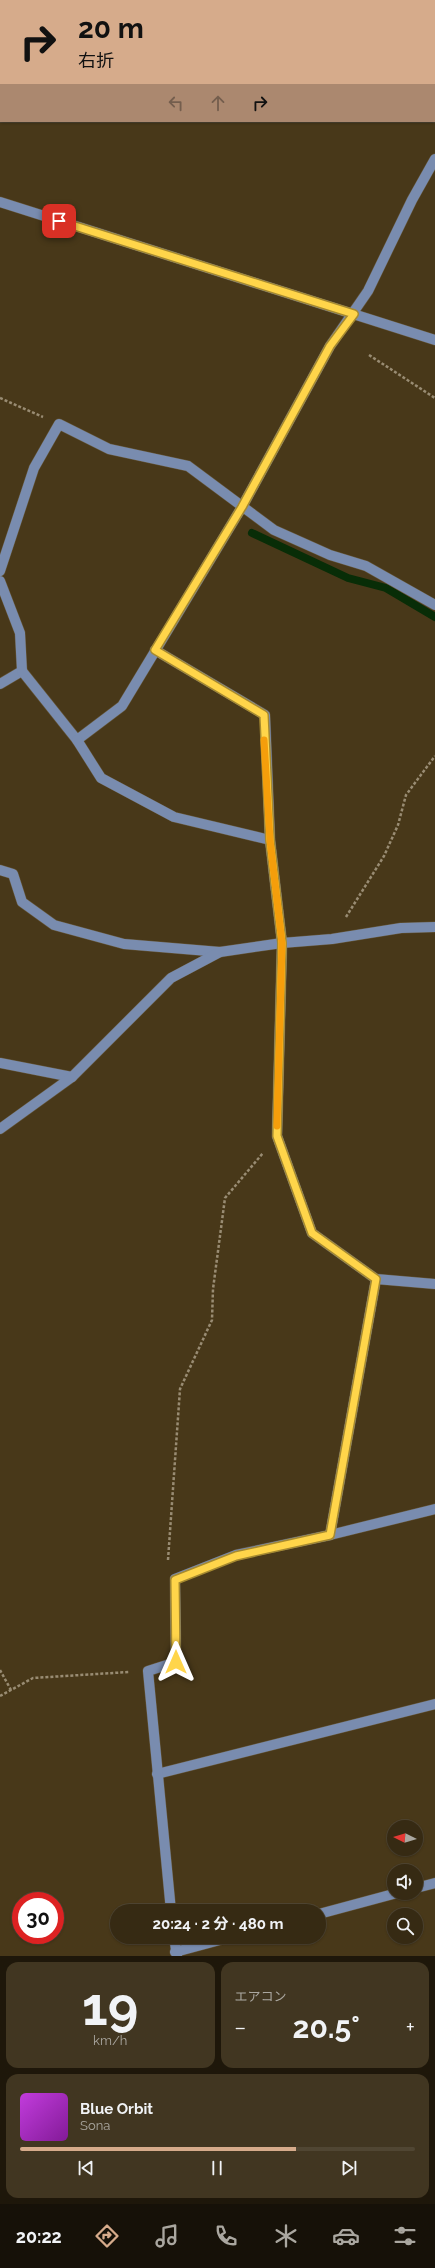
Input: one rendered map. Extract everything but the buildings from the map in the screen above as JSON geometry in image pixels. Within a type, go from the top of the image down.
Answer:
[{"type":"street","points":[[77,740],[122,706],[242,507],[330,346],[354,314],[368,291],[412,200],[435,159]]},
{"type":"street","points":[[0,202],[435,340]]},
{"type":"street","points":[[0,571],[34,468],[59,424],[109,450],[188,466],[274,530],[330,555],[366,566],[435,605]]},
{"type":"street","points":[[0,581],[20,633],[22,671],[77,740],[101,778],[174,817],[270,840]]},
{"type":"street","points":[[155,650],[264,715],[270,840],[282,943],[277,1136],[312,1233],[376,1279],[435,1284]]},
{"type":"street","points":[[0,684],[22,671]]},
{"type":"street","points":[[0,870],[13,874],[22,902],[54,925],[124,944],[220,952],[282,943],[332,939],[401,928],[435,927]]},
{"type":"street","points":[[0,1129],[72,1077],[171,978],[220,952]]},
{"type":"street","points":[[0,1063],[72,1077]]},
{"type":"street","points":[[330,1535],[376,1279]]},
{"type":"street","points":[[170,1904],[148,1671],[176,1662],[175,1580],[236,1556],[435,1509]]},
{"type":"street","points":[[157,1774],[435,1704]]},
{"type":"street","points":[[423,1886],[435,1883]]},
{"type":"street","points":[[326,1912],[387,1896]]},
{"type":"street","points":[[175,1944],[176,1954],[209,1944]]},
{"type":"path","points":[[369,355],[435,398]]},
{"type":"path","points":[[0,398],[59,424]]},
{"type":"path","points":[[332,939],[384,856],[398,825],[406,795],[435,756]]},
{"type":"path","points":[[175,1580],[168,1562],[180,1389],[212,1320],[213,1289],[225,1198],[277,1136]]},
{"type":"path","points":[[0,1670],[11,1690]]},
{"type":"path","points":[[0,1696],[33,1678],[148,1671]]},
{"type":"waterway","points":[[252,533],[348,578],[386,588],[435,617]]},
{"type":"slow traffic","points":[[264,740],[270,840],[282,943],[277,1126]]},
{"type":"route","points":[[59,221],[354,314],[330,346],[242,507],[155,650],[264,715],[270,840],[282,943],[277,1136],[312,1233],[376,1279],[330,1535],[236,1556],[175,1580],[176,1662]]}]
